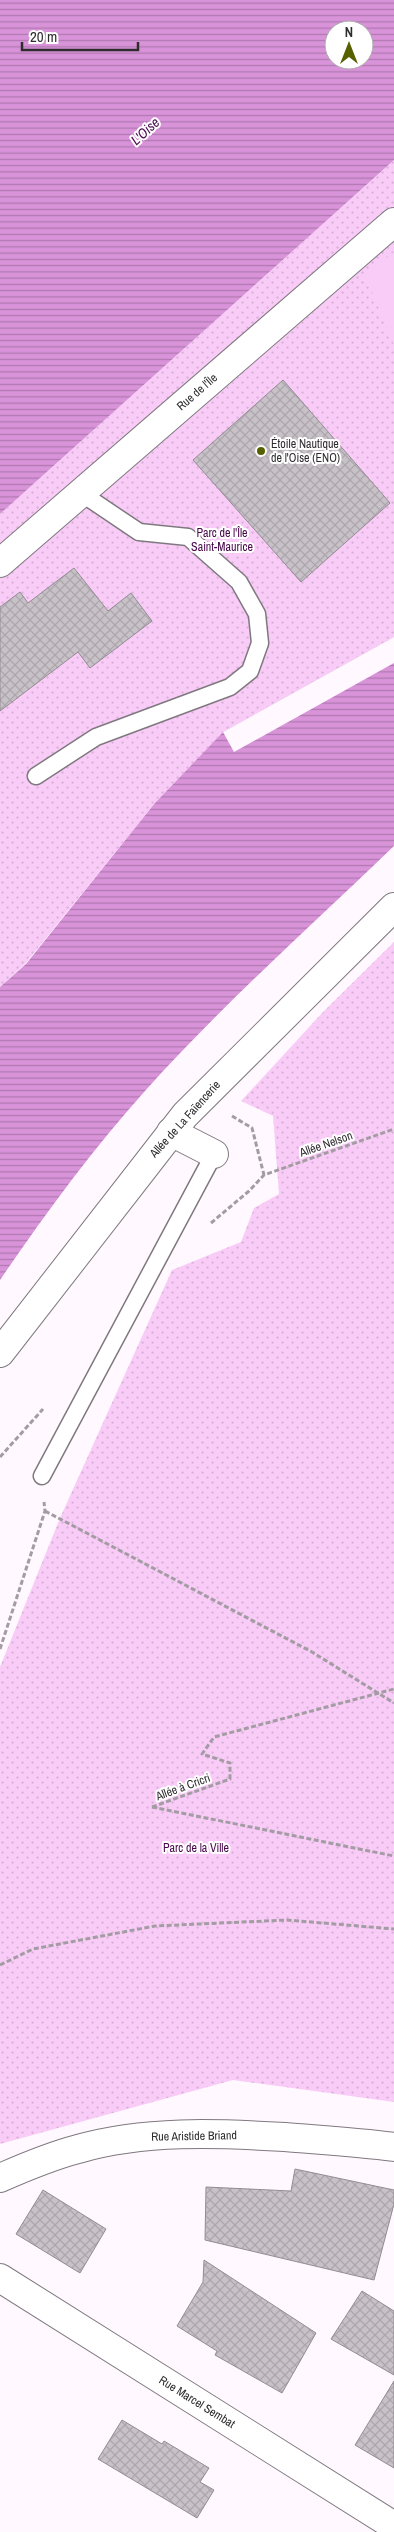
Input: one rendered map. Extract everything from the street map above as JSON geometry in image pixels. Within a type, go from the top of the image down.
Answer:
[{"type":"street","name":"Rue de l'Île","points":[[0,563],[394,222]]},
{"type":"street","name":"Allée de La Faïencerie","points":[[0,1353],[171,1132],[201,1098],[394,907]]},
{"type":"street","points":[[171,1132],[214,1154]]},
{"type":"street","name":"Rue Aristide Briand","points":[[0,2178],[78,2149],[106,2142],[160,2136],[264,2136],[330,2140],[394,2147]]},
{"type":"street","name":"Rue Marcel Sembat","points":[[0,2278],[394,2526]]},
{"type":"lane","points":[[36,776],[96,737],[230,687],[250,671],[260,643],[257,614],[239,582],[188,537],[138,532],[81,492]]},
{"type":"lane","points":[[42,1476],[214,1154]]},
{"type":"path","name":"Allée Nelson","points":[[264,1175],[394,1129]]},
{"type":"path","points":[[0,1650],[45,1511],[42,1476]]},
{"type":"path","points":[[45,1511],[312,1652],[394,1703]]},
{"type":"path","name":"Allée à Cricri","points":[[394,1689],[214,1737],[202,1754],[230,1763],[230,1779],[152,1807],[394,1856]]},
{"type":"path","points":[[0,1965],[33,1949],[155,1926],[286,1920],[394,1929]]},
{"type":"green space","name":"Parc de l'Île Saint-Maurice","points":[[394,160],[394,637],[223,732],[155,803],[25,964],[0,987],[0,514]]},
{"type":"green space","points":[[394,252],[394,345],[365,275]]},
{"type":"green space","name":"Parc de la Ville","points":[[394,942],[394,2102],[233,2080],[0,2144],[0,1667],[60,1518],[172,1270],[241,1242],[254,1208],[279,1194],[273,1116],[241,1101],[323,1012]]},
{"type":"water","name":"L'Oise","points":[[0,0],[394,0],[394,160],[0,514]]},
{"type":"water","points":[[394,637],[394,846],[236,996],[145,1091],[106,1136],[34,1231],[0,1280],[0,987],[26,964],[155,803],[223,732]]},
{"type":"pier","points":[[394,637],[394,663],[234,752],[223,732]]},
{"type":"building","points":[[283,380],[390,503],[301,582],[193,460]]},
{"type":"building","points":[[74,568],[108,611],[131,593],[152,621],[90,668],[78,652],[0,711],[0,607],[20,592],[28,603]]},
{"type":"building","points":[[295,2169],[394,2190],[394,2204],[374,2280],[205,2240],[206,2187],[291,2191]]},
{"type":"building","points":[[43,2190],[106,2229],[80,2273],[16,2234]]},
{"type":"building","points":[[204,2260],[316,2333],[282,2393],[215,2355],[217,2351],[177,2326],[203,2282]]},
{"type":"building","points":[[362,2291],[394,2311],[394,2375],[331,2339]]},
{"type":"building","points":[[394,2381],[394,2468],[355,2445]]},
{"type":"building","points":[[122,2420],[162,2444],[164,2441],[209,2468],[200,2482],[214,2490],[197,2518],[98,2459]]},
{"type":"place","name":"Étoile Nautique de l'Oise (ENO)","points":[[261,451]]}]
